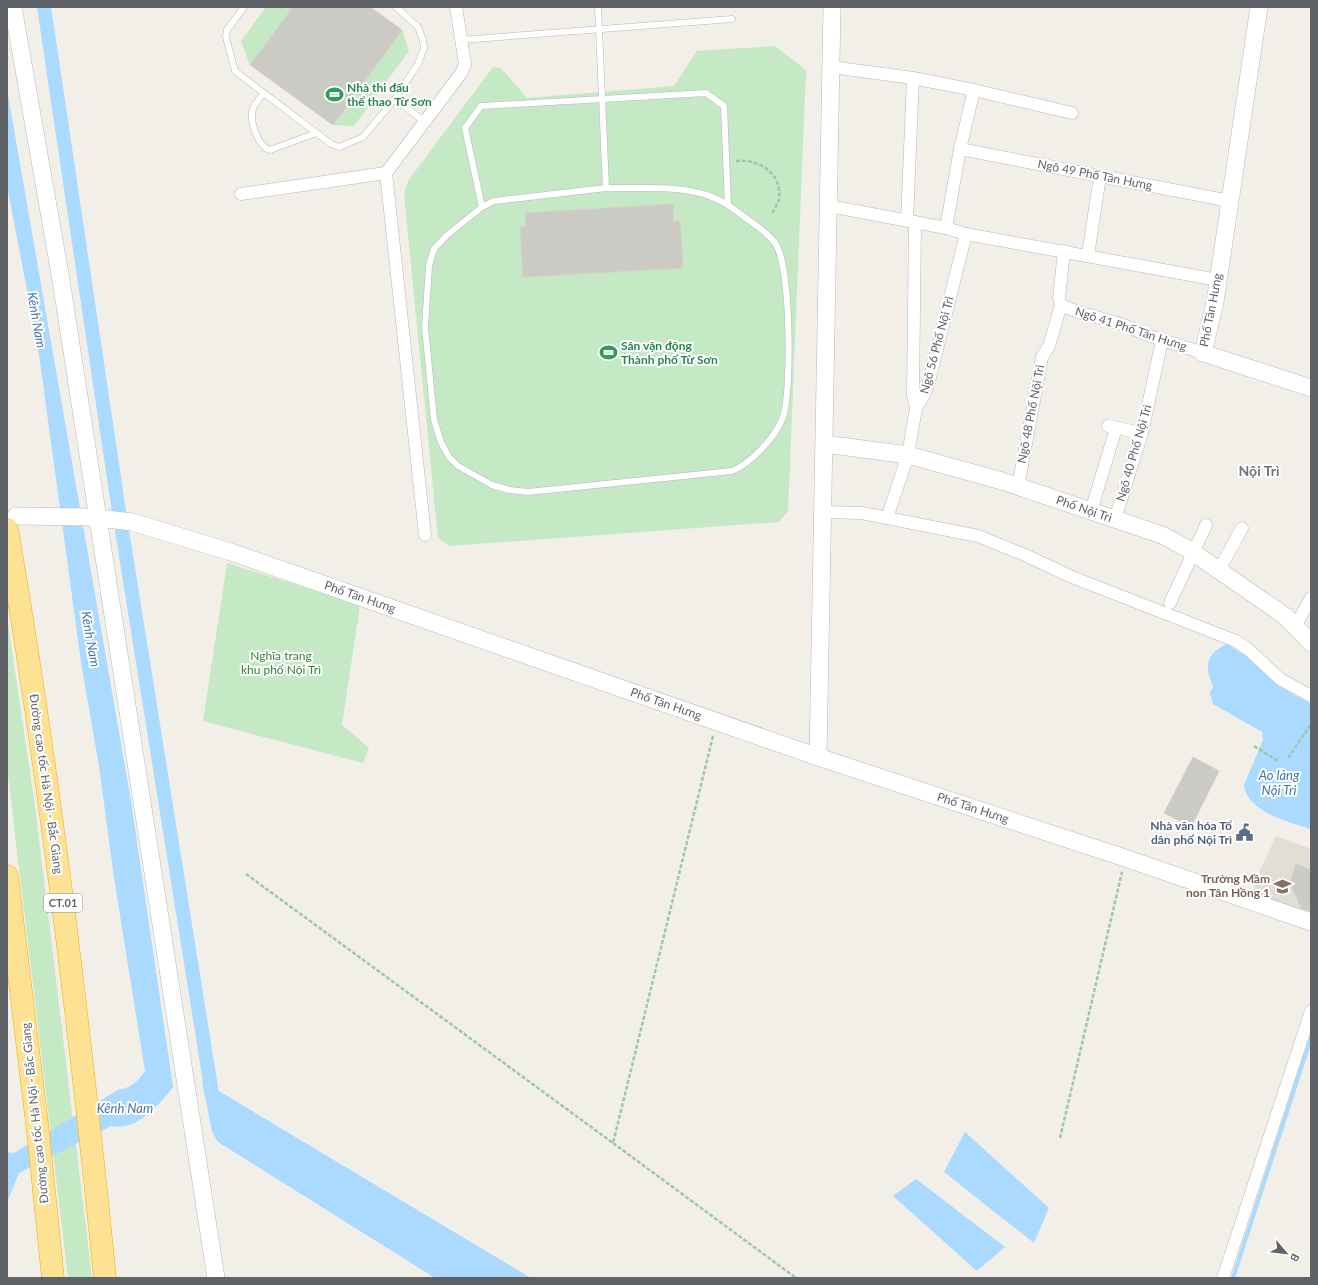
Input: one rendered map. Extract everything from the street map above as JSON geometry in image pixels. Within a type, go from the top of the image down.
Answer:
[{"type":"highway","name":"Đường cao tốc Hà Nội - Bắc Giang","points":[[11,523],[25,634],[59,871],[90,1126],[105,1278]]},
{"type":"highway","name":"Đường cao tốc Hà Nội - Bắc Giang","points":[[7,876],[38,1132],[53,1278]]},
{"type":"street","points":[[13,7],[60,274],[216,1278]]},
{"type":"street","points":[[425,535],[386,174],[462,72],[465,64],[456,7]]},
{"type":"street","points":[[818,757],[824,512],[832,7]]},
{"type":"street","name":"Phố Tân Hưng","points":[[1259,7],[1215,302],[1203,353],[1311,388]]},
{"type":"street","points":[[831,67],[913,78],[974,90],[1072,113]]},
{"type":"street","points":[[913,78],[911,221],[913,395],[916,408]]},
{"type":"street","points":[[946,228],[960,149],[974,90]]},
{"type":"street","name":"Ngõ 49 Phố Tân Hưng","points":[[960,149],[1230,201]]},
{"type":"street","points":[[241,194],[386,174]]},
{"type":"street","points":[[1088,255],[1100,176]]},
{"type":"street","points":[[829,206],[946,228],[966,234],[1088,255],[1218,280]]},
{"type":"street","name":"Ngõ 56 Phố Nội Trì","points":[[887,518],[908,455],[916,408],[928,385],[966,234]]},
{"type":"street","name":"Ngõ 48 Phố Nội Trì","points":[[1018,487],[1042,357],[1049,346],[1061,305],[1059,298],[1064,251]]},
{"type":"street","name":"Ngõ 41 Phố Tân Hưng","points":[[1061,305],[1078,312],[1121,324],[1162,340],[1203,353]]},
{"type":"street","name":"Ngõ 40 Phố Nội Trì","points":[[1115,519],[1142,433],[1162,340]]},
{"type":"street","points":[[1090,511],[1111,430],[1142,433]]},
{"type":"street","name":"Phố Nội Trì","points":[[825,444],[908,455],[1018,487],[1162,535],[1193,552],[1285,616],[1311,643]]},
{"type":"street","points":[[824,512],[862,513],[978,536],[1079,580],[1236,641],[1249,650],[1280,679],[1311,696]]},
{"type":"street","name":"Phố Tân Hưng","points":[[11,523],[52,518],[98,518],[132,522],[231,552],[818,757],[1125,858],[1311,922]]},
{"type":"street","points":[[1170,603],[1206,525]]},
{"type":"street","points":[[1219,570],[1242,528]]},
{"type":"street","points":[[1295,626],[1311,598]]},
{"type":"street","points":[[1223,1278],[1311,1011]]},
{"type":"lane","points":[[244,7],[227,30],[226,37],[235,71],[331,144],[339,147],[363,137],[395,99],[418,64],[424,48],[423,40],[418,27],[396,7]]},
{"type":"lane","points":[[598,7],[606,188]]},
{"type":"lane","points":[[461,40],[732,19]]},
{"type":"lane","points":[[264,93],[253,107],[252,116],[258,142],[266,149],[270,150],[316,133]]},
{"type":"lane","points":[[482,207],[465,128],[481,106],[706,93],[724,106],[728,206]]},
{"type":"lane","points":[[395,99],[425,122]]},
{"type":"lane","points":[[606,188],[685,190],[716,199],[728,206],[758,227],[776,244],[783,267],[788,340],[787,391],[783,417],[768,441],[750,462],[732,472],[528,492],[509,490],[492,485],[458,466],[449,457],[441,442],[434,420],[425,327],[429,265],[434,249],[446,236],[482,207],[494,201],[606,188]]},
{"type":"path","points":[[736,161],[756,162],[762,165],[773,176],[778,185],[779,198],[772,214]]},
{"type":"path","points":[[613,1143],[717,722]]},
{"type":"path","points":[[1288,758],[1311,724]]},
{"type":"path","points":[[1254,746],[1278,761]]},
{"type":"path","points":[[1060,1138],[1125,858]]},
{"type":"path","points":[[246,874],[796,1278]]},
{"type":"shaded area","name":"Trường Mầm non Tân Hồng 1","points":[[1276,836],[1311,849],[1311,917],[1251,898],[1258,875]]},
{"type":"green space","name":"Nhà thi đấu thể thao Từ Sơn","points":[[266,7],[370,7],[402,30],[409,51],[354,126],[333,125],[250,65],[241,41]]},
{"type":"green space","name":"Sân vận động Thành phố Từ Sơn","points":[[775,46],[806,70],[788,511],[779,522],[449,546],[438,538],[404,194],[408,181],[493,67],[501,68],[527,98],[674,86],[697,51]]},
{"type":"green space","name":"Nghĩa trang khu phố Nội Trì","points":[[227,563],[360,605],[342,725],[369,748],[363,763],[203,721]]},
{"type":"green space","points":[[7,617],[35,806],[92,1278],[68,1278],[7,767]]},
{"type":"water","name":"Kênh Nam","points":[[7,89],[131,801],[173,1087],[154,1109],[138,1121],[121,1127],[111,1126],[19,1173],[8,1200],[7,1210],[7,1152],[14,1153],[118,1090],[130,1086],[140,1078],[145,1071],[114,878],[99,766],[81,662],[38,347],[7,186]]},
{"type":"water","name":"Ao làng Nội Trì","points":[[1227,644],[1246,656],[1280,687],[1311,704],[1311,829],[1270,814],[1252,802],[1247,794],[1244,785],[1263,740],[1262,732],[1213,704],[1210,693],[1213,686],[1208,673],[1209,661],[1215,652]]},
{"type":"water","points":[[202,1081],[531,1278],[435,1278],[218,1142],[212,1132]]},
{"type":"water","points":[[965,1132],[1049,1208],[1034,1243],[944,1172]]},
{"type":"water","points":[[916,1179],[1005,1247],[977,1271],[893,1196]]},
{"type":"building","name":"Nhà thi đấu thể thao Từ Sơn","points":[[293,7],[370,7],[402,30],[333,125],[250,65]]},
{"type":"building","points":[[673,204],[673,221],[680,221],[683,268],[523,277],[520,226],[526,226],[525,213]]},
{"type":"building","points":[[1193,757],[1219,771],[1191,827],[1164,813]]},
{"type":"building","points":[[1296,864],[1311,870],[1311,911],[1301,908],[1290,883]]},
{"type":"waterway","points":[[44,7],[120,518],[212,1094],[217,1104]]},
{"type":"waterway","points":[[1233,1278],[1311,1038]]},
{"type":"place","name":"Nhà thi đấu thể thao Từ Sơn","points":[[334,95]]},
{"type":"place","name":"Sân vận động Thành phố Từ Sơn","points":[[608,353]]},
{"type":"place","name":"Nhà văn hóa Tổ dân phố Nội Trì","points":[[1245,833]]},
{"type":"place","name":"Trường Mầm non Tân Hồng 1","points":[[1283,886]]},
{"type":"district","name":"Nội Trì","points":[[1259,471]]}]
